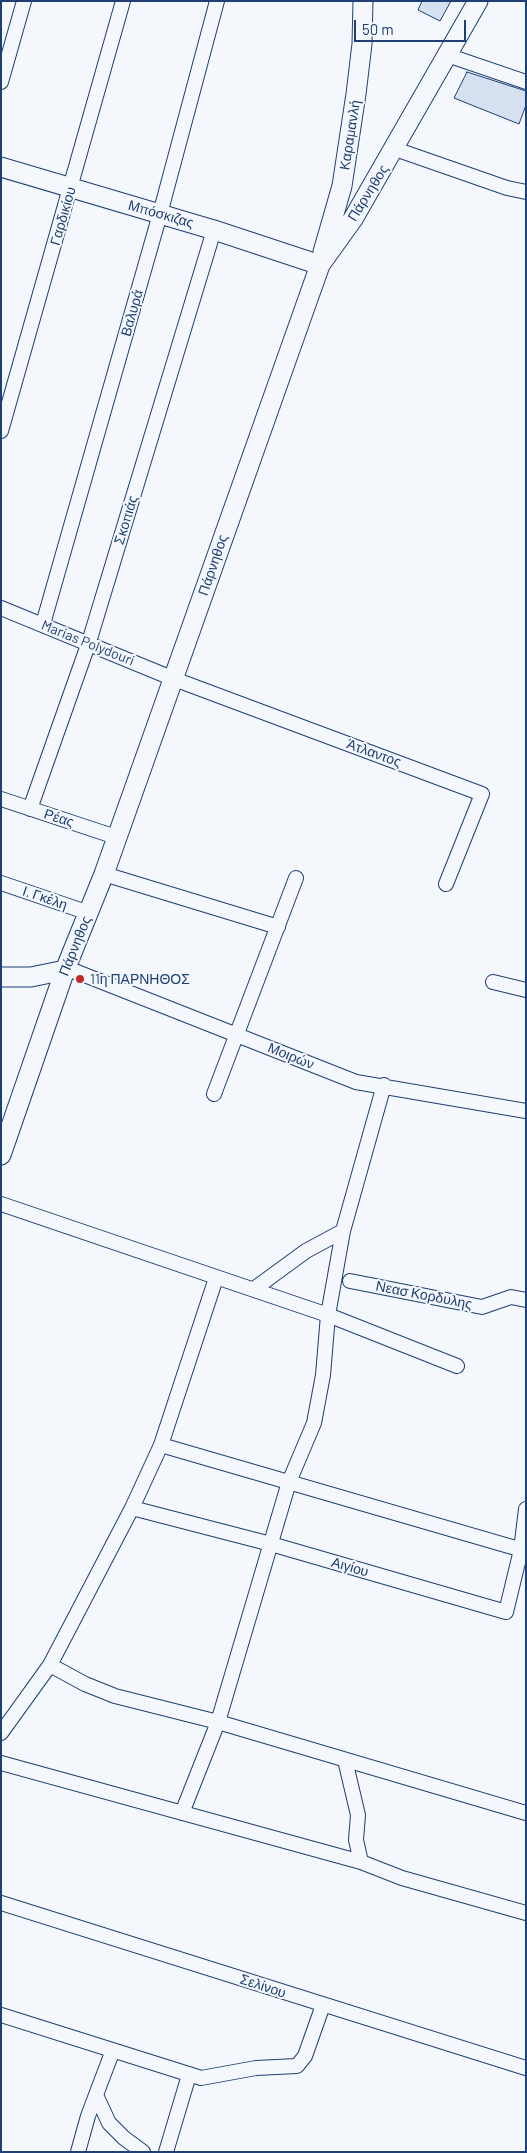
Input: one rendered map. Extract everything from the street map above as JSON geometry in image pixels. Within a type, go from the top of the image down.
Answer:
[{"type":"main road","name":"Καραμανλή","points":[[320,265],[342,186],[348,149],[360,60],[362,1]]},
{"type":"main road","name":"Πάρνηθος","points":[[1,1155],[65,970],[104,874],[174,679],[320,265],[353,219],[395,149],[478,1]]},
{"type":"main road","name":"Μπόσκιζας","points":[[1,167],[214,230],[320,265]]},
{"type":"main road","points":[[1,977],[31,977],[65,970]]},
{"type":"street","points":[[1,82],[24,1]]},
{"type":"street","name":"Γαρδικίου","points":[[1,431],[123,1]]},
{"type":"street","name":"Βαλυρά","points":[[43,624],[160,214],[217,1]]},
{"type":"street","points":[[447,55],[526,82]]},
{"type":"street","points":[[395,149],[507,188],[526,192]]},
{"type":"street","name":"Σκοπιάς","points":[[30,809],[89,642],[214,230]]},
{"type":"street","name":"Marias Polydouri","points":[[1,608],[89,642],[174,679]]},
{"type":"street","name":"Άτλαντος","points":[[174,679],[482,794],[446,884]]},
{"type":"street","name":"Ρέας","points":[[1,799],[116,837]]},
{"type":"street","points":[[104,874],[278,927]]},
{"type":"street","points":[[214,1094],[296,878]]},
{"type":"street","name":"Ι. Γκέλη","points":[[1,884],[89,913]]},
{"type":"street","name":"Μοιρών","points":[[65,970],[76,972],[356,1082],[384,1085],[526,1111]]},
{"type":"street","points":[[493,982],[526,990]]},
{"type":"street","points":[[182,1812],[218,1722],[289,1482],[314,1423],[323,1375],[328,1314],[343,1231],[384,1085]]},
{"type":"street","points":[[1,1204],[216,1278],[328,1314],[457,1366]]},
{"type":"street","points":[[254,1289],[306,1251],[343,1231]]},
{"type":"street","points":[[1,1734],[50,1665],[132,1508],[160,1446],[216,1278]]},
{"type":"street","name":"Νεασ Κορδυλης","points":[[350,1281],[482,1307],[511,1297],[526,1300]]},
{"type":"street","points":[[160,1446],[523,1550],[526,1509]]},
{"type":"street","name":"Αιγίου","points":[[132,1508],[271,1544],[506,1612],[523,1550]]},
{"type":"street","points":[[50,1665],[85,1684],[115,1696],[218,1722],[526,1813]]},
{"type":"street","points":[[346,1760],[358,1815],[356,1840],[361,1862]]},
{"type":"street","points":[[1,1763],[361,1862],[402,1878],[526,1913]]},
{"type":"street","name":"Σελίνου","points":[[1,1903],[526,2068]]},
{"type":"street","points":[[1,2015],[201,2078],[256,2068],[297,2066],[305,2056],[323,2005]]},
{"type":"street","points":[[78,2152],[113,2050]]},
{"type":"street","points":[[166,2152],[189,2075]]},
{"type":"street","points":[[96,2095],[109,2123],[124,2138],[143,2152]]},
{"type":"building","points":[[422,1],[451,1],[440,21],[418,10]]},
{"type":"building","points":[[467,72],[526,91],[526,105],[519,124],[454,98]]},
{"type":"place","name":"11η ΠΑΡΝΗΘΟΣ","points":[[80,979]]}]
